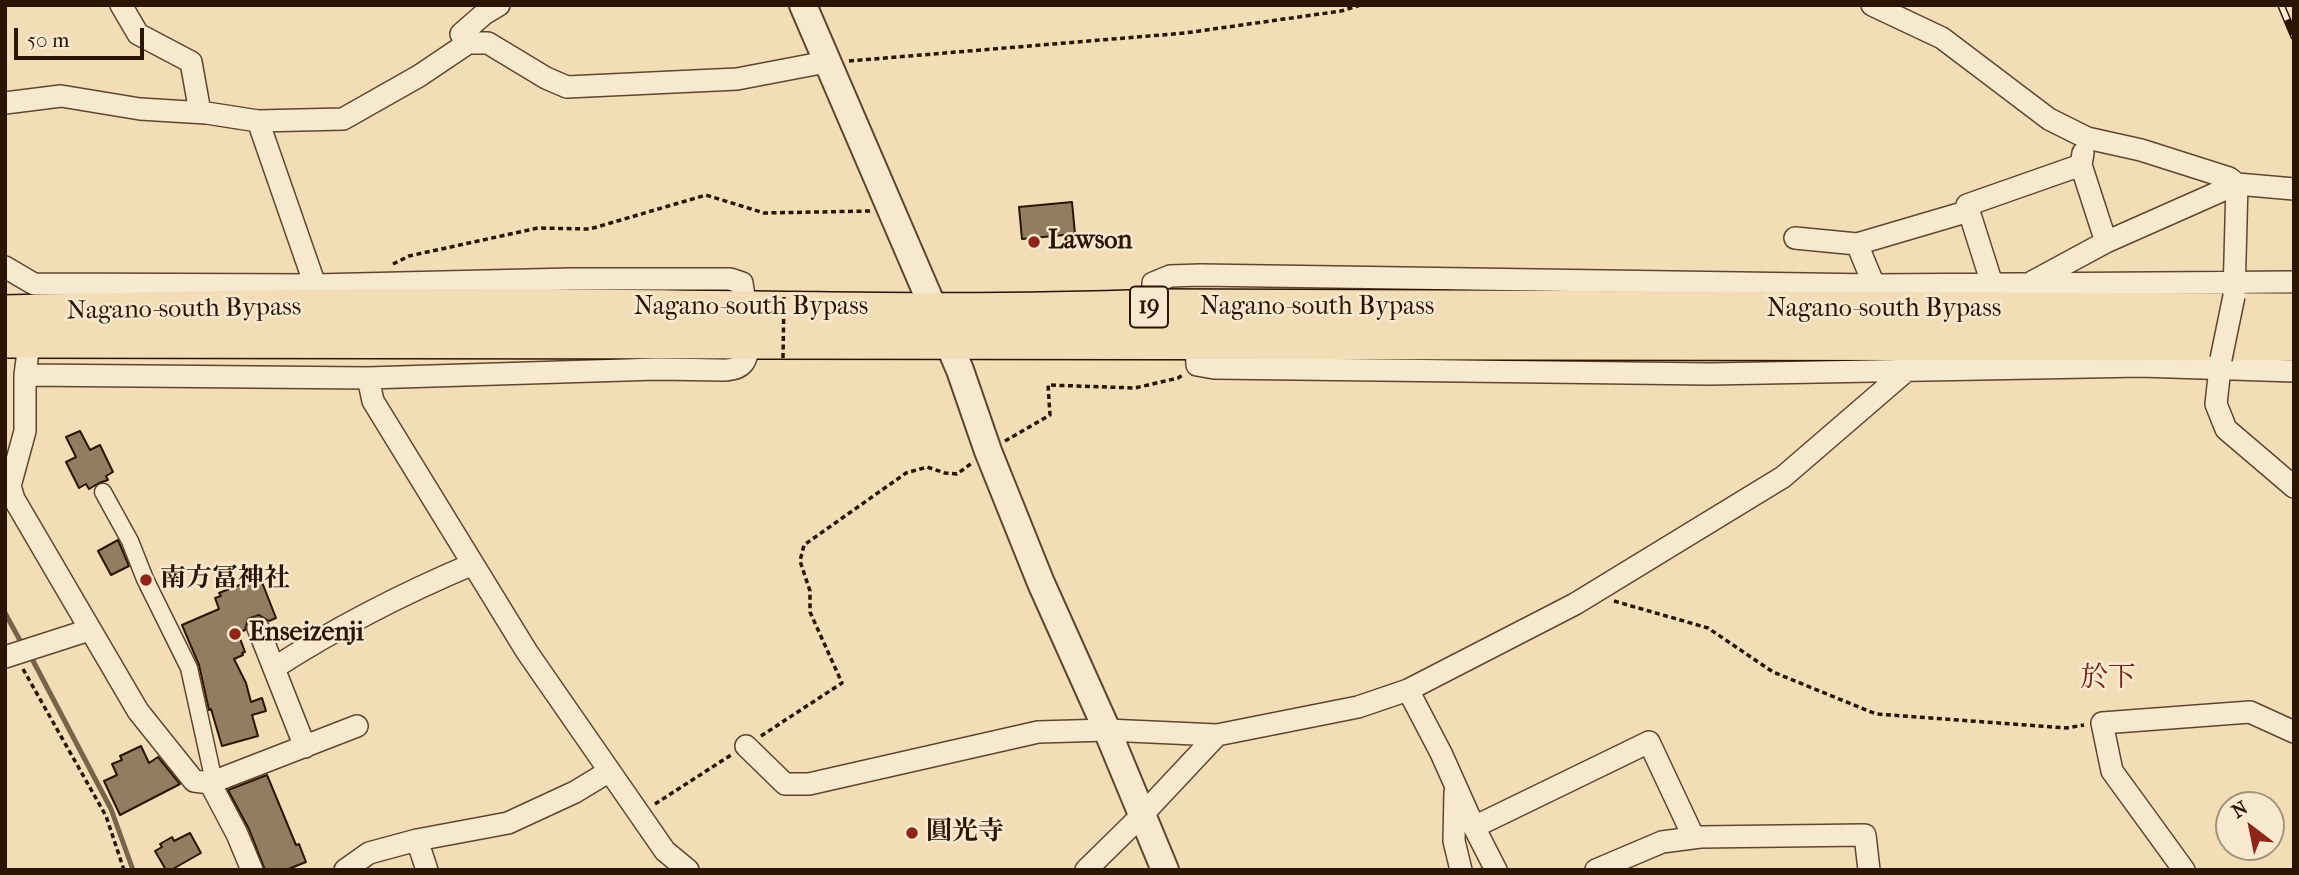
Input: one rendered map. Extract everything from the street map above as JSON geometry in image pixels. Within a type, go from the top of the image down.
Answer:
[{"type":"highway","name":"Nagano-south Bypass","points":[[22,318],[541,307],[946,342],[1080,340],[1196,354],[1710,327],[2294,311]]},
{"type":"highway","name":"Nagano-south Bypass","points":[[747,325],[932,309],[1091,310],[1153,307],[1710,327],[2294,343]]},
{"type":"street","points":[[121,5],[138,34],[191,62],[200,112],[205,113]]},
{"type":"street","points":[[468,43],[461,34],[484,13],[499,5]]},
{"type":"street","points":[[803,5],[960,370],[1041,583],[1107,730],[1165,870]]},
{"type":"street","points":[[1872,5],[1942,38],[2049,119],[2087,138],[2141,150],[2229,178],[2237,184]]},
{"type":"street","points":[[5,103],[61,96],[140,109],[205,113],[258,121],[344,118],[419,76],[468,43],[488,43],[567,87],[737,79],[826,62]]},
{"type":"street","points":[[258,121],[315,285]]},
{"type":"street","points":[[2087,138],[2081,165],[2106,242]]},
{"type":"street","points":[[1992,284],[1967,205],[2081,165]]},
{"type":"street","points":[[2237,184],[2235,290],[2220,365],[2216,404],[2226,429],[2294,487]]},
{"type":"street","points":[[2030,283],[2106,242],[2237,184],[2294,189]]},
{"type":"street","points":[[1796,238],[1857,244],[1969,211]]},
{"type":"street","points":[[1857,244],[1874,285]]},
{"type":"street","points":[[5,267],[22,318],[25,375],[25,431],[10,486],[14,499],[138,711],[194,781],[210,783],[358,726]]},
{"type":"street","points":[[22,318],[315,285],[571,279],[730,279],[742,283],[747,325],[748,357],[743,365],[735,370],[657,369],[368,378],[25,375]]},
{"type":"street","points":[[1710,327],[1874,285],[2030,283],[2235,290],[2294,282]]},
{"type":"street","points":[[1710,327],[1906,371],[2220,365],[2294,371]]},
{"type":"street","points":[[746,746],[785,784],[809,784],[1038,732],[1107,730],[1217,736],[1358,707],[1408,690],[1592,594],[1783,477],[1906,371]]},
{"type":"street","points":[[368,378],[373,401],[527,652],[638,815],[665,851],[688,870]]},
{"type":"street","points":[[103,492],[130,541],[145,579],[188,668],[213,777],[210,783]]},
{"type":"street","points":[[274,668],[420,586],[473,564]]},
{"type":"street","points":[[258,628],[305,747]]},
{"type":"street","points":[[10,655],[89,630]]},
{"type":"street","points":[[1408,690],[1496,870]]},
{"type":"street","points":[[2184,870],[2112,771],[2102,723],[2250,712],[2294,733]]},
{"type":"street","points":[[1086,870],[1217,736]]},
{"type":"street","points":[[1474,827],[1649,743],[1694,838]]},
{"type":"street","points":[[345,870],[369,853],[417,840],[508,823],[575,792],[608,772]]},
{"type":"street","points":[[210,783],[237,834],[252,870]]},
{"type":"street","points":[[1455,786],[1454,841],[1461,870]]},
{"type":"street","points":[[1607,868],[1662,842],[1694,838],[1865,835],[1869,870]]},
{"type":"street","points":[[417,840],[427,870]]},
{"type":"path","points":[[826,62],[1185,33],[1341,11],[1360,5]]},
{"type":"path","points":[[387,267],[409,256],[538,228],[590,229],[706,195],[764,213],[890,211]]},
{"type":"path","points":[[783,358],[784,297]]},
{"type":"path","points":[[638,815],[842,684],[810,612],[810,591],[800,561],[804,545],[906,473],[927,467],[957,474],[989,451],[1051,415],[1048,385],[1135,388],[1178,379],[1196,354]]},
{"type":"path","points":[[1592,594],[1708,628],[1773,672],[1876,714],[2066,728],[2102,723]]},
{"type":"path","points":[[10,655],[106,816],[124,870]]},
{"type":"building","points":[[1072,202],[1075,234],[1022,239],[1019,207]]},
{"type":"building","points":[[80,431],[90,450],[100,445],[113,472],[106,476],[108,480],[89,489],[86,484],[79,488],[66,462],[76,457],[66,437]]},
{"type":"building","points":[[118,540],[129,566],[111,575],[98,551]]},
{"type":"building","points":[[260,577],[276,618],[269,621],[259,615],[248,619],[245,630],[238,633],[245,652],[234,659],[246,683],[251,702],[262,698],[266,711],[252,715],[258,736],[222,746],[211,709],[209,710],[199,665],[182,625],[219,609],[215,598],[221,596],[219,593]]},
{"type":"building","points":[[141,746],[149,763],[158,757],[180,784],[120,815],[104,781],[117,775],[112,764],[122,760],[120,756]]},
{"type":"building","points":[[267,775],[296,845],[299,844],[306,862],[286,870],[265,870],[249,829],[228,790]]},
{"type":"building","points":[[190,833],[201,853],[171,870],[166,870],[155,851],[162,847],[160,844],[172,837],[174,841]]},
{"type":"waterway","points":[[5,613],[22,644]]},
{"type":"waterway","points":[[30,655],[111,809],[133,870]]},
{"type":"railway","points":[[2281,5],[2294,36]]},
{"type":"place","name":"Lawson","points":[[1034,242]]},
{"type":"place","name":"南方冨神社","points":[[146,580]]},
{"type":"place","name":"Enseizenji","points":[[235,634]]},
{"type":"place","name":"圓光寺","points":[[912,833]]},
{"type":"district","name":"於下","points":[[2108,679]]}]
